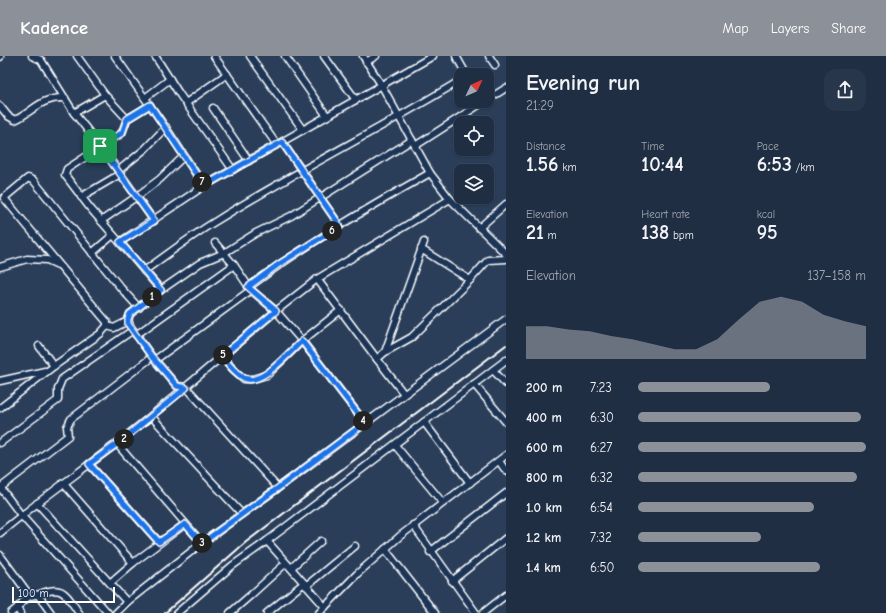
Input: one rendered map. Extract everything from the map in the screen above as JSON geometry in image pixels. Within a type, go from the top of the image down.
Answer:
[{"type":"street","points":[[32,56],[41,60],[74,113],[100,146],[154,221]]},
{"type":"street","points":[[77,56],[105,95],[127,119]]},
{"type":"street","points":[[115,56],[166,128],[204,186]]},
{"type":"street","points":[[155,56],[233,170]]},
{"type":"street","points":[[214,56],[280,144],[302,170],[340,226]]},
{"type":"street","points":[[250,56],[303,130]]},
{"type":"street","points":[[285,56],[327,116]]},
{"type":"street","points":[[324,56],[356,100]]},
{"type":"street","points":[[376,56],[365,59],[382,86],[430,173],[450,198],[505,252]]},
{"type":"street","points":[[120,242],[154,221],[204,186],[433,56]]},
{"type":"street","points":[[456,56],[463,68]]},
{"type":"street","points":[[489,56],[494,65]]},
{"type":"street","points":[[186,103],[227,74]]},
{"type":"street","points":[[144,98],[170,79]]},
{"type":"street","points":[[144,271],[216,221],[302,170],[399,117],[454,84]]},
{"type":"street","points":[[494,95],[506,88]]},
{"type":"street","points":[[74,113],[105,95]]},
{"type":"street","points":[[0,106],[8,116],[15,120],[54,97],[65,98]]},
{"type":"street","points":[[150,105],[127,119],[122,133],[67,169],[65,175],[101,221],[161,290]]},
{"type":"street","points":[[213,108],[249,161]]},
{"type":"street","points":[[278,488],[186,388],[177,386],[128,324],[130,314],[200,263],[224,253],[256,233],[291,216],[473,108]]},
{"type":"street","points":[[81,197],[119,173],[166,128]]},
{"type":"street","points":[[101,221],[160,179],[184,156]]},
{"type":"street","points":[[108,613],[21,515],[0,488],[68,436],[67,427],[71,419],[250,288],[279,264],[376,203],[430,173]]},
{"type":"street","points":[[107,326],[101,315],[4,198],[28,178],[34,181],[120,287],[139,308]]},
{"type":"street","points":[[0,533],[63,483],[117,444],[186,388],[276,311],[318,279],[450,198]]},
{"type":"street","points":[[479,228],[506,204]]},
{"type":"street","points":[[92,253],[113,235]]},
{"type":"street","points":[[385,352],[424,242]]},
{"type":"street","points":[[215,243],[234,265],[250,288],[276,311],[302,341],[365,423]]},
{"type":"street","points":[[421,250],[470,280]]},
{"type":"street","points":[[0,267],[27,259],[47,260],[62,267]]},
{"type":"street","points":[[376,359],[385,352],[412,337],[470,280],[488,260],[506,259]]},
{"type":"street","points":[[0,443],[58,400],[58,389],[62,379],[134,333],[234,265]]},
{"type":"street","points":[[318,279],[376,359],[404,394]]},
{"type":"street","points":[[222,356],[244,379],[252,379],[266,375],[302,341],[341,310]]},
{"type":"street","points":[[116,613],[127,602],[202,543],[506,319]]},
{"type":"street","points":[[107,326],[114,328],[128,321]]},
{"type":"street","points":[[0,408],[54,366],[100,334],[107,326]]},
{"type":"street","points":[[39,346],[54,366]]},
{"type":"street","points":[[177,613],[232,566],[267,542],[506,360]]},
{"type":"street","points":[[493,370],[506,384]]},
{"type":"street","points":[[0,381],[48,371]]},
{"type":"street","points":[[474,384],[506,422]]},
{"type":"street","points":[[151,416],[242,514]]},
{"type":"street","points":[[424,422],[470,483]]},
{"type":"street","points":[[117,444],[202,543]]},
{"type":"street","points":[[395,445],[442,502]]},
{"type":"street","points":[[319,613],[357,574],[412,526],[442,502],[506,456]]},
{"type":"street","points":[[499,461],[506,471]]},
{"type":"street","points":[[89,464],[159,542]]},
{"type":"street","points":[[63,483],[133,563]]},
{"type":"street","points":[[430,552],[506,493]]},
{"type":"street","points":[[37,503],[127,602]]},
{"type":"street","points":[[110,583],[159,542],[185,524]]},
{"type":"street","points":[[412,526],[476,613]]},
{"type":"street","points":[[452,581],[506,538]]},
{"type":"street","points":[[290,568],[322,541]]},
{"type":"street","points":[[267,542],[325,607]]},
{"type":"street","points":[[267,613],[355,546]]},
{"type":"street","points":[[385,549],[435,613]]},
{"type":"street","points":[[1,559],[30,596]]},
{"type":"street","points":[[230,613],[286,563]]},
{"type":"street","points":[[11,613],[19,611],[24,601],[30,596],[38,595],[48,590],[58,589],[66,594],[78,613]]},
{"type":"street","points":[[38,595],[51,613]]},
{"type":"street","points":[[483,613],[506,595]]},
{"type":"railway","points":[[165,613],[246,542],[506,345]]},
{"type":"route","points":[[150,105],[204,186],[282,142],[340,226],[279,264],[248,287],[276,311],[222,356],[244,379],[252,379],[266,375],[302,341],[365,423],[202,543],[185,524],[159,542],[89,464],[117,444],[186,388],[177,386],[152,357],[128,324],[130,314],[161,290],[120,242],[154,221],[100,146],[122,133],[127,119],[150,105]]}]
